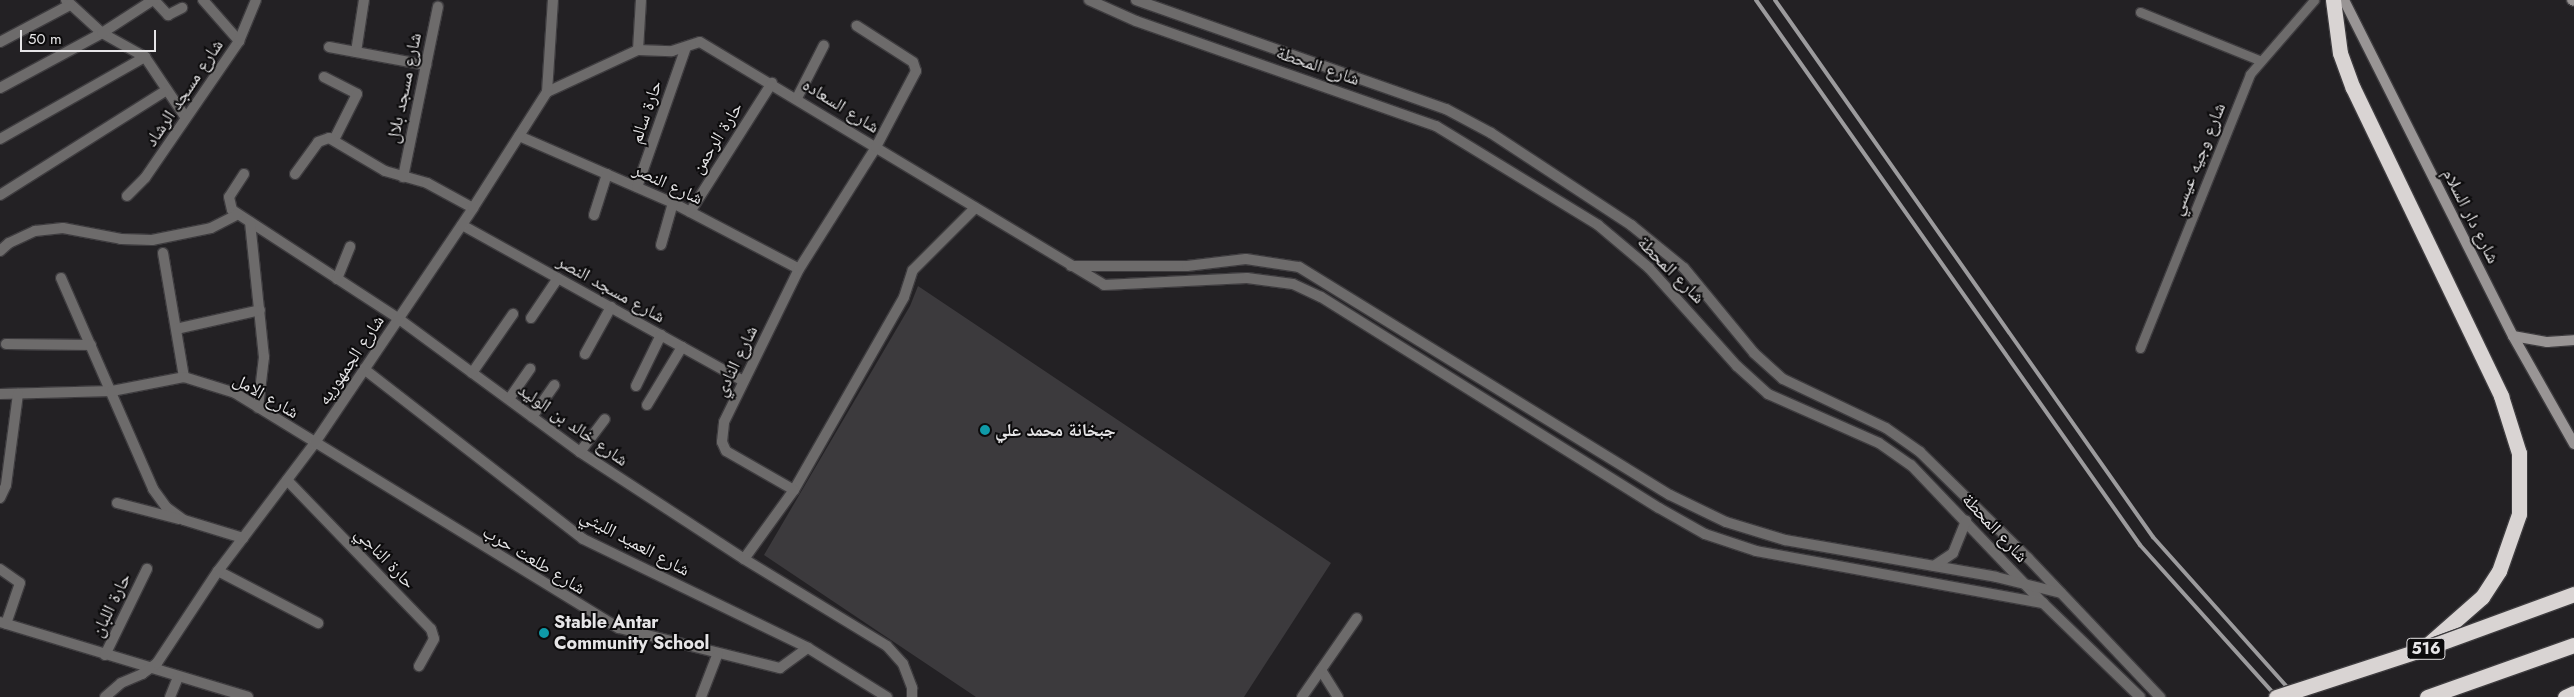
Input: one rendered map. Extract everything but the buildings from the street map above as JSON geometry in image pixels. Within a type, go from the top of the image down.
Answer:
[{"type":"highway","points":[[2333,0],[2340,53],[2352,88],[2501,396],[2520,454],[2519,514],[2499,571],[2482,596],[2421,650]]},
{"type":"highway","name":"516","points":[[2276,697],[2421,650],[2574,594]]},
{"type":"highway","name":"516","points":[[2426,697],[2574,645]]},
{"type":"highway","points":[[2564,697],[2574,693]]},
{"type":"main road","name":"شارع دار السلام","points":[[2344,0],[2513,336],[2574,444]]},
{"type":"main road","points":[[2513,336],[2547,342],[2574,340]]},
{"type":"street","points":[[0,88],[102,33],[153,0],[168,15],[182,8]]},
{"type":"street","points":[[202,0],[239,41]]},
{"type":"street","name":"شارع مسجد الرشاد","points":[[127,196],[145,178],[239,41],[256,0]]},
{"type":"street","points":[[356,52],[364,0]]},
{"type":"street","name":"شارع الجمهوريه","points":[[105,697],[121,683],[150,669],[218,571],[314,444],[473,208],[547,92],[553,0]]},
{"type":"street","points":[[638,50],[641,0]]},
{"type":"street","name":"شارع المحطة","points":[[1089,0],[1136,21],[1415,117],[1478,148],[1598,224],[1633,252],[1665,284],[1752,381],[1768,394],[1861,434],[1896,453],[1926,479],[2043,603],[2140,697]]},
{"type":"street","name":"شارع المحطة","points":[[1136,0],[1422,99],[1491,133],[1631,225],[1667,253],[1700,285],[1754,353],[1783,379],[1886,428],[1920,452],[2061,593],[2160,697]]},
{"type":"street","points":[[0,42],[68,2],[102,33],[145,57],[186,118]]},
{"type":"street","name":"شارع مسجد بلال","points":[[403,177],[438,6]]},
{"type":"street","name":"شارع النادي","points":[[794,490],[734,458],[722,442],[724,422],[799,269],[876,147],[916,66],[857,26]]},
{"type":"street","name":"شارع السعاده","points":[[547,92],[638,50],[672,51],[700,42],[797,98],[1104,286],[1187,281]]},
{"type":"street","points":[[797,98],[824,45]]},
{"type":"street","points":[[329,47],[426,64]]},
{"type":"street","name":"حارة سالم","points":[[637,187],[686,47]]},
{"type":"street","points":[[0,139],[145,57]]},
{"type":"street","points":[[324,77],[357,94],[334,140]]},
{"type":"street","name":"حارة الرحمن","points":[[690,212],[772,83]]},
{"type":"street","points":[[0,195],[167,90]]},
{"type":"street","name":"شارع النصر","points":[[519,136],[673,203],[799,269]]},
{"type":"street","points":[[295,174],[318,142],[323,139],[334,140],[385,171],[427,184],[473,208]]},
{"type":"street","points":[[0,251],[9,243],[35,232],[63,228],[121,239],[152,240],[211,228],[238,214],[232,210],[229,197],[244,174]]},
{"type":"street","points":[[594,215],[607,174]]},
{"type":"street","points":[[661,245],[673,203]]},
{"type":"street","points":[[744,559],[794,490],[904,297],[913,270],[975,208]]},
{"type":"street","name":"شارع خالد بن الوليد","points":[[238,214],[399,319],[580,452],[744,559],[887,646],[904,664],[912,688],[912,697]]},
{"type":"street","points":[[250,222],[264,357],[258,408]]},
{"type":"street","name":"شارع مسجد النصر","points":[[462,224],[744,381]]},
{"type":"street","points":[[337,278],[350,246]]},
{"type":"street","points":[[163,253],[184,377]]},
{"type":"street","points":[[1070,266],[1187,266],[1264,260],[1299,267],[1698,510],[1748,530],[1785,540],[1934,566],[2061,593]]},
{"type":"street","points":[[1187,266],[1187,281],[1262,278],[1307,290],[1682,522],[1730,544],[1782,556],[2043,603]]},
{"type":"street","points":[[62,278],[153,489],[166,507],[184,520]]},
{"type":"street","points":[[531,318],[558,278]]},
{"type":"street","points":[[584,354],[611,307]]},
{"type":"street","points":[[176,329],[260,310]]},
{"type":"street","points":[[472,373],[512,314]]},
{"type":"street","points":[[636,386],[661,335]]},
{"type":"street","points":[[6,344],[91,345]]},
{"type":"street","points":[[647,405],[682,347]]},
{"type":"street","points":[[509,399],[530,369]]},
{"type":"street","name":"شارع العميد الليثي","points":[[364,370],[583,539],[808,648],[886,697]]},
{"type":"street","name":"شارع الامل","points":[[0,394],[112,392],[184,377],[235,393],[314,444]]},
{"type":"street","points":[[532,417],[554,385]]},
{"type":"street","points":[[0,498],[6,485],[18,394]]},
{"type":"street","points":[[580,452],[604,419]]},
{"type":"street","name":"شارع طلعت حرب","points":[[314,444],[600,619],[619,628],[780,668],[808,648]]},
{"type":"street","name":"حارة الناجي","points":[[287,480],[431,629],[434,640],[419,666]]},
{"type":"street","points":[[117,503],[184,520],[243,538]]},
{"type":"street","points":[[1934,566],[1953,553],[1966,521]]},
{"type":"street","points":[[0,569],[20,583],[3,623],[241,696]]},
{"type":"street","name":"حارة اللبان","points":[[105,655],[147,569]]},
{"type":"street","points":[[218,571],[318,623]]},
{"type":"street","points":[[1302,697],[1358,618]]},
{"type":"street","points":[[701,697],[718,653]]},
{"type":"street","points":[[1320,670],[1338,697]]},
{"type":"street","points":[[170,697],[178,677]]},
{"type":"lane","name":"شارع وجيه عيسي","points":[[2140,348],[2250,74],[2259,60],[2279,42],[2314,0]]},
{"type":"lane","points":[[2140,12],[2259,60]]},
{"type":"railway","points":[[1756,0],[2140,545],[2277,697]]},
{"type":"railway","points":[[1775,0],[2153,537],[2296,697]]},
{"type":"place","name":"جبخانة محمد علي","points":[[985,430]]},
{"type":"place","name":"Stable Antar Community School","points":[[544,633]]}]
